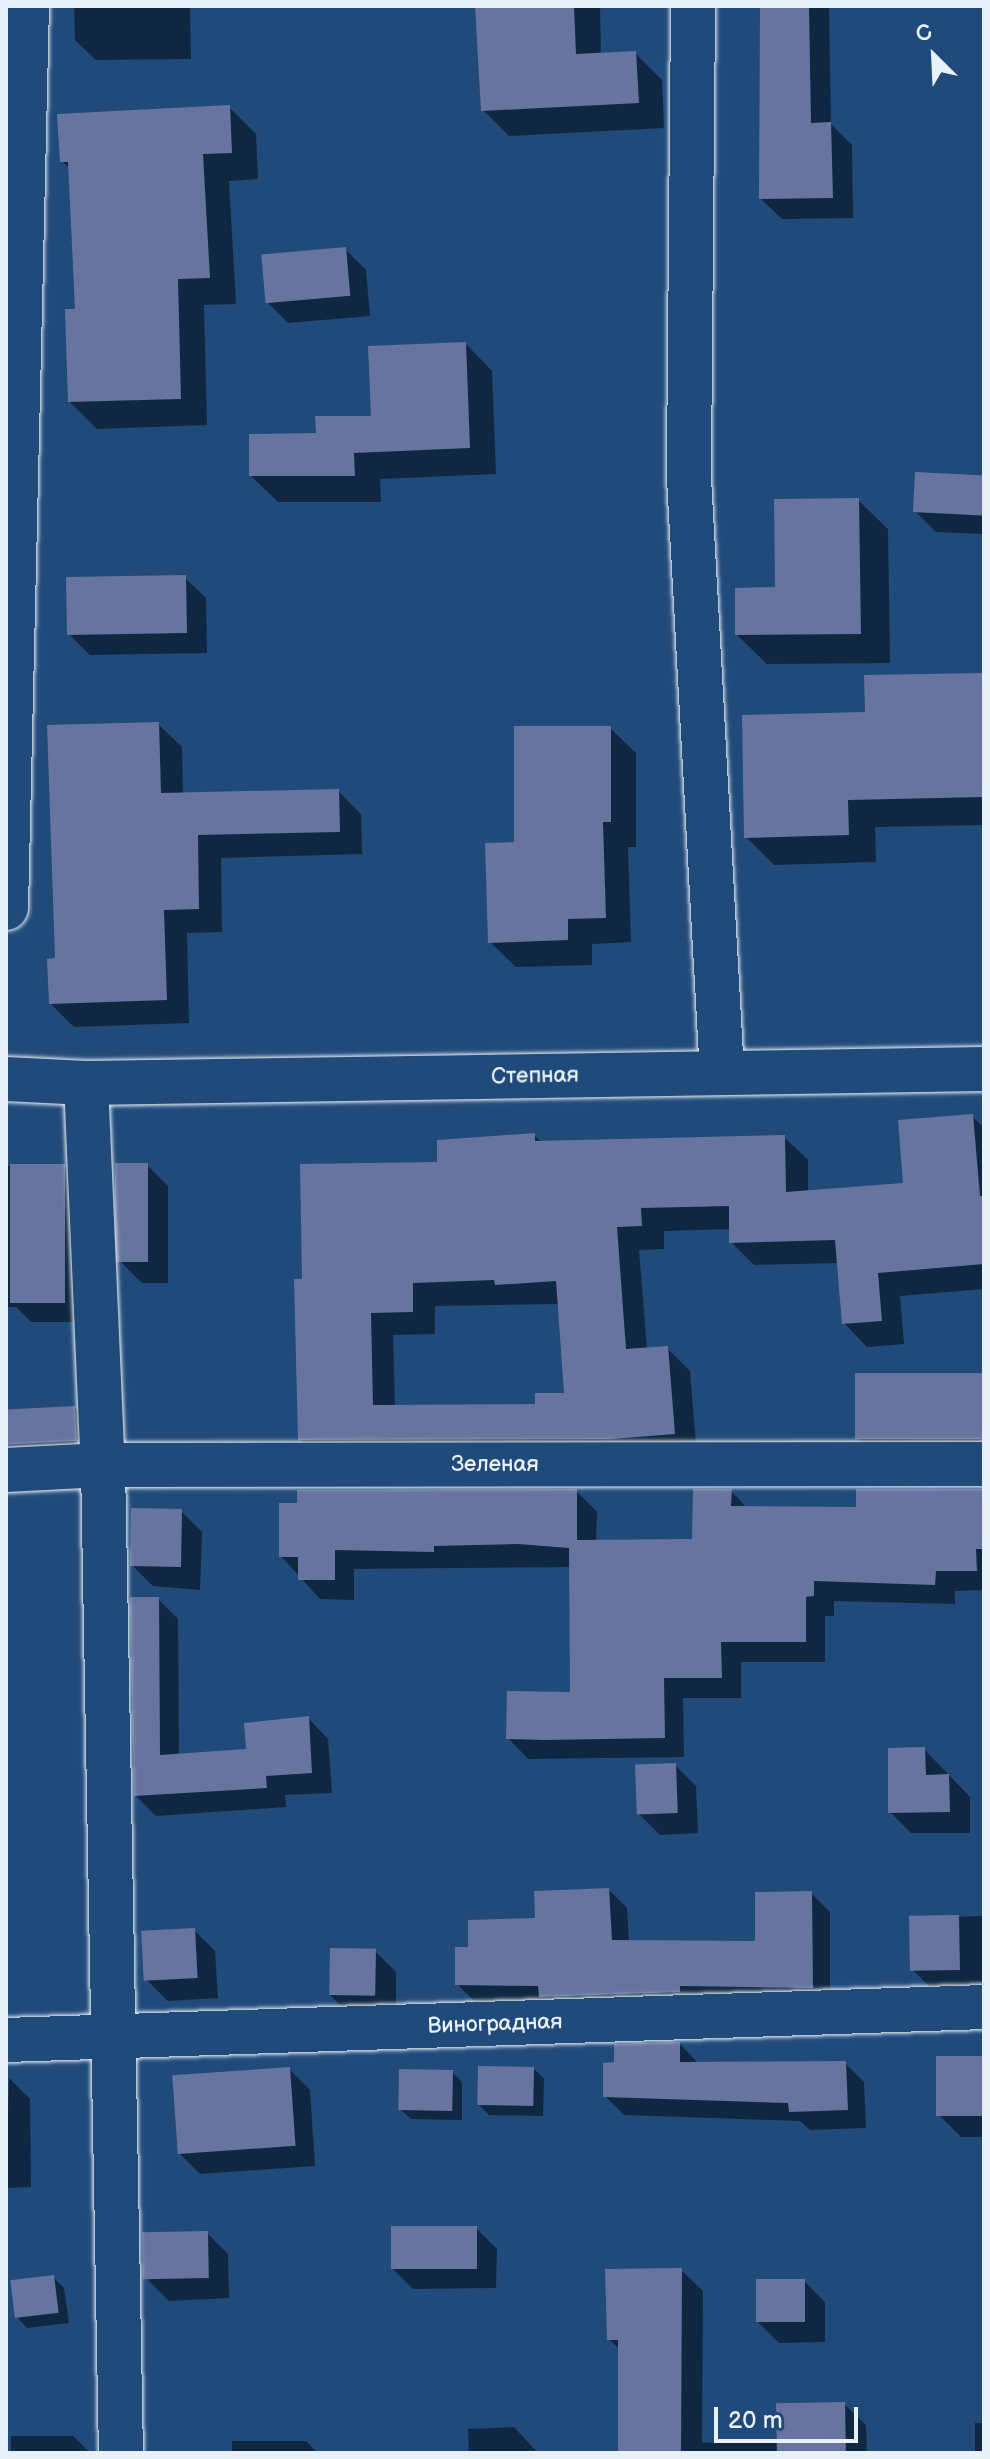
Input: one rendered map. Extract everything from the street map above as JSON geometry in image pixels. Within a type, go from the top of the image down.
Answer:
[{"type":"street","points":[[6,908],[27,6]]},
{"type":"street","points":[[693,6],[689,478],[722,1073]]},
{"type":"street","name":"Степная","points":[[6,1079],[86,1083],[984,1069]]},
{"type":"street","points":[[86,1083],[103,1465],[115,2038],[114,2228],[121,2453]]},
{"type":"street","name":"Зеленая","points":[[6,1470],[103,1465],[984,1464]]},
{"type":"street","name":"Виноградная","points":[[6,2040],[984,2007]]},
{"type":"building","points":[[475,6],[574,6],[576,54],[636,51],[639,103],[481,111]]},
{"type":"building","points":[[760,6],[809,6],[811,123],[831,122],[833,198],[759,199]]},
{"type":"building","points":[[230,105],[232,153],[203,154],[210,278],[178,279],[181,399],[68,402],[65,309],[75,309],[68,162],[60,162],[57,114]]},
{"type":"building","points":[[346,247],[350,296],[266,303],[261,254]]},
{"type":"building","points":[[466,342],[470,448],[354,453],[355,476],[249,476],[249,434],[316,433],[315,416],[371,416],[368,346]]},
{"type":"building","points":[[915,472],[984,476],[982,516],[913,512]]},
{"type":"building","points":[[859,498],[861,634],[735,635],[735,588],[775,587],[774,499]]},
{"type":"building","points":[[186,575],[187,633],[67,635],[66,577]]},
{"type":"building","points":[[982,673],[984,797],[848,800],[849,835],[744,838],[742,715],[865,712],[864,675]]},
{"type":"building","points":[[159,722],[161,793],[339,789],[340,832],[198,835],[199,909],[164,910],[167,1000],[49,1004],[47,959],[55,958],[47,725]]},
{"type":"building","points":[[514,726],[611,726],[611,822],[603,822],[606,918],[568,919],[568,940],[488,943],[485,843],[514,842]]},
{"type":"building","points":[[973,1114],[980,1196],[984,1196],[984,1264],[878,1273],[882,1321],[842,1324],[835,1240],[729,1243],[729,1206],[641,1208],[642,1226],[617,1227],[626,1349],[668,1346],[675,1434],[611,1439],[298,1440],[294,1279],[302,1279],[300,1164],[437,1162],[437,1140],[535,1133],[535,1141],[785,1135],[786,1192],[903,1183],[898,1120]],"holes":[[[494,1280],[495,1285],[556,1281],[564,1393],[535,1393],[535,1404],[373,1405],[371,1313],[413,1312],[413,1283]]]},
{"type":"building","points":[[115,1163],[148,1163],[148,1262],[115,1262]]},
{"type":"building","points":[[10,1164],[65,1164],[65,1303],[10,1303]]},
{"type":"building","points":[[855,1373],[984,1373],[984,1439],[855,1439]]},
{"type":"building","points":[[75,1406],[77,1441],[8,1445],[6,1410]]},
{"type":"building","points":[[577,1489],[577,1540],[692,1539],[693,1489],[732,1489],[731,1506],[856,1507],[856,1489],[984,1489],[984,1549],[976,1549],[977,1571],[936,1571],[935,1585],[814,1581],[814,1596],[806,1597],[806,1642],[721,1642],[722,1678],[664,1678],[665,1738],[544,1740],[506,1739],[507,1691],[570,1692],[569,1548],[518,1544],[434,1546],[434,1552],[335,1550],[335,1580],[298,1580],[298,1557],[279,1557],[279,1503],[297,1503],[297,1490]]},
{"type":"building","points":[[131,1508],[182,1509],[181,1567],[130,1566]]},
{"type":"building","points":[[130,1597],[159,1597],[160,1755],[246,1749],[244,1723],[309,1716],[312,1773],[266,1776],[267,1788],[134,1796]]},
{"type":"building","points":[[925,1747],[926,1775],[949,1774],[950,1812],[888,1813],[888,1748]]},
{"type":"building","points":[[676,1763],[678,1813],[637,1814],[635,1764]]},
{"type":"building","points":[[609,1888],[612,1940],[755,1941],[755,1892],[812,1891],[813,1988],[680,1986],[680,1992],[539,1997],[538,1986],[455,1985],[455,1947],[468,1947],[468,1920],[535,1918],[534,1891]]},
{"type":"building","points":[[959,1915],[960,1970],[910,1971],[909,1916]]},
{"type":"building","points":[[195,1928],[198,1978],[144,1981],[141,1931]]},
{"type":"building","points":[[330,1948],[376,1949],[375,1996],[329,1995]]},
{"type":"building","points":[[680,2042],[680,2062],[846,2061],[848,2110],[789,2112],[788,2103],[603,2097],[603,2063],[614,2062],[614,2044]]},
{"type":"building","points":[[936,2056],[984,2056],[984,2116],[936,2116]]},
{"type":"building","points":[[478,2066],[534,2067],[533,2106],[477,2105]]},
{"type":"building","points":[[290,2067],[296,2146],[178,2154],[172,2075]]},
{"type":"building","points":[[399,2069],[453,2070],[452,2111],[398,2110]]},
{"type":"building","points":[[391,2226],[477,2226],[477,2269],[391,2269]]},
{"type":"building","points":[[208,2231],[209,2278],[143,2279],[142,2232]]},
{"type":"building","points":[[682,2268],[681,2453],[618,2453],[618,2340],[607,2340],[605,2269]]},
{"type":"building","points":[[54,2275],[59,2313],[15,2318],[10,2280]]},
{"type":"building","points":[[756,2279],[805,2279],[805,2322],[756,2322]]},
{"type":"building","points":[[845,2402],[846,2453],[777,2453],[776,2403]]}]
